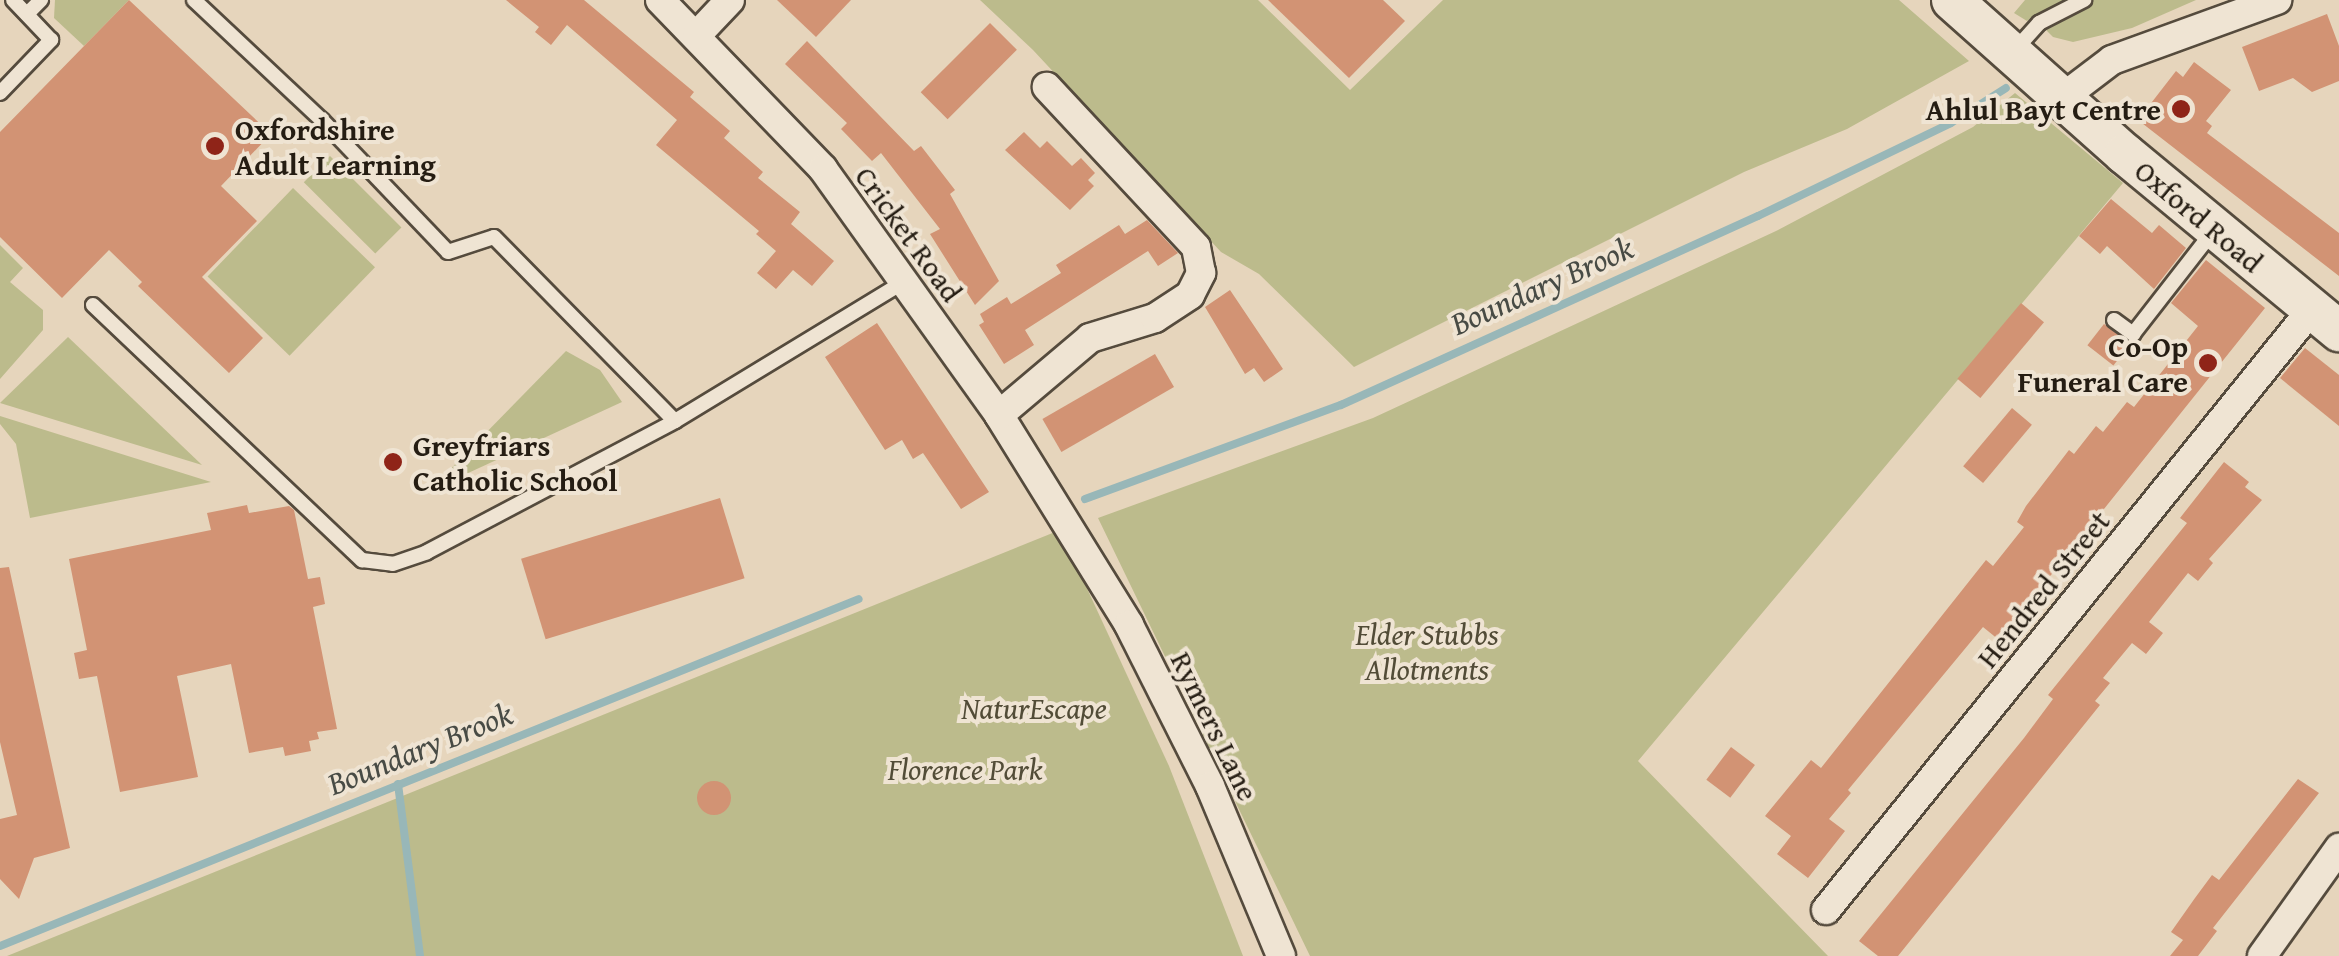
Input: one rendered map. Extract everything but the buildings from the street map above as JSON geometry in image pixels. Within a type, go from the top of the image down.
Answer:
[{"type":"main road","name":"Oxford Road","points":[[1952,0],[2215,229],[2326,320]]},
{"type":"street","name":"Cricket Road","points":[[660,0],[823,169],[1000,415],[1073,532]]},
{"type":"street","points":[[697,35],[730,0]]},
{"type":"street","points":[[2062,98],[2112,60],[2277,0]]},
{"type":"street","points":[[1000,415],[1090,338],[1154,318],[1190,295],[1201,273],[1196,247],[1047,87]]},
{"type":"street","name":"Hendred Street","points":[[1826,910],[2326,320]]},
{"type":"street","name":"Rymers Lane","points":[[1073,532],[1129,626],[1210,786],[1281,956]]},
{"type":"street","points":[[2262,956],[2339,848]]},
{"type":"lane","points":[[0,93],[51,40],[13,0]]},
{"type":"lane","points":[[28,14],[41,0]]},
{"type":"lane","points":[[194,0],[322,120],[448,252],[494,237],[675,421]]},
{"type":"lane","points":[[2014,52],[2040,23],[2084,0]]},
{"type":"lane","points":[[2114,320],[2132,334],[2215,229]]},
{"type":"lane","points":[[92,305],[362,560],[392,564],[426,552],[675,421],[904,282]]},
{"type":"green space","points":[[55,0],[129,0],[84,46],[54,18]]},
{"type":"green space","points":[[980,0],[1258,0],[1350,90],[1443,0],[1899,0],[1969,61],[1847,129],[1744,172],[1354,367],[1259,274],[1221,252],[1033,50]]},
{"type":"green space","points":[[2025,0],[2196,0],[2132,28],[2073,42],[2053,37],[2033,17],[2027,21],[2014,13]]},
{"type":"green space","name":"Elder Stubbs Allotments","points":[[2015,93],[2123,183],[1638,761],[1828,956],[1310,956],[1098,518],[1373,418],[1776,231],[1973,127]]},
{"type":"green space","points":[[330,156],[401,227],[375,254],[304,182]]},
{"type":"green space","points":[[293,188],[375,267],[290,356],[208,276]]},
{"type":"green space","points":[[0,245],[23,268],[10,282],[43,310],[43,330],[0,379]]},
{"type":"green space","points":[[68,337],[202,465],[0,403]]},
{"type":"green space","points":[[566,351],[600,370],[622,402],[429,491]]},
{"type":"green space","points":[[0,416],[211,482],[30,518],[16,444],[0,424]]},
{"type":"green space","name":"Florence Park","points":[[1060,530],[1169,766],[1243,956],[7,956]]},
{"type":"waterway","name":"Boundary Brook","points":[[1085,499],[1341,405],[1758,216],[1951,123],[2006,88]]},
{"type":"waterway","name":"Boundary Brook","points":[[0,946],[859,599]]},
{"type":"waterway","points":[[398,784],[420,956]]},
{"type":"place","name":"Ahlul Bayt Centre","points":[[2181,109]]},
{"type":"place","name":"Oxfordshire Adult Learning","points":[[215,146]]},
{"type":"place","name":"Co-Op Funeral Care","points":[[2208,363]]},
{"type":"place","name":"Greyfriars Catholic School","points":[[393,462]]},
{"type":"park label","name":"NaturEscape","points":[[1034,708]]}]
